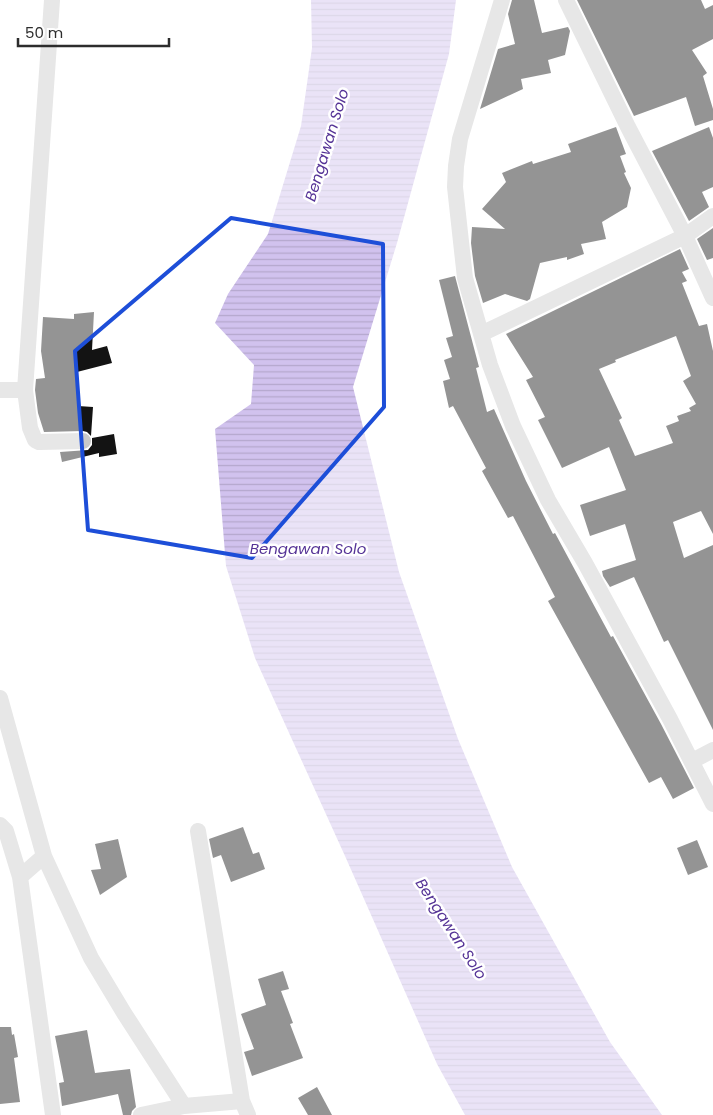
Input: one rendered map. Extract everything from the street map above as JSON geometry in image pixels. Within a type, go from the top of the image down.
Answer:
[{"type":"street","points":[[52,0],[25,390],[30,428],[35,440],[39,442],[83,441]]},
{"type":"street","points":[[502,0],[460,139],[456,166],[455,187],[465,278],[490,365],[513,426],[553,512],[585,563],[692,761],[713,804]]},
{"type":"street","points":[[566,0],[628,127],[685,236],[713,298]]},
{"type":"street","points":[[481,334],[685,236],[713,216]]},
{"type":"street","points":[[0,390],[25,390]]},
{"type":"street","points":[[0,698],[44,856],[91,958],[184,1106]]},
{"type":"street","points":[[692,761],[713,750]]},
{"type":"street","points":[[0,825],[6,831],[20,877],[54,1115]]},
{"type":"street","points":[[141,1115],[184,1106],[245,1108],[198,831]]},
{"type":"street","points":[[20,877],[44,856]]},
{"type":"highlighted area","points":[[231,218],[383,244],[384,407],[252,558],[88,530],[75,351]]},
{"type":"water","name":"Bengawan Solo","points":[[311,0],[456,0],[449,54],[397,243],[353,387],[399,572],[458,739],[512,867],[610,1042],[662,1115],[465,1115],[437,1064],[255,658],[226,566],[215,429],[251,404],[254,365],[215,323],[228,294],[268,234],[301,126],[312,48]]},
{"type":"building","points":[[512,0],[534,0],[542,33],[568,27],[570,31],[565,55],[548,60],[551,73],[521,79],[523,89],[480,109],[498,49],[515,44],[508,14]]},
{"type":"building","points":[[577,0],[701,0],[705,9],[713,5],[713,39],[692,50],[707,73],[703,76],[713,109],[713,120],[695,126],[686,97],[634,116]]},
{"type":"building","points":[[616,127],[626,154],[620,156],[626,172],[624,173],[631,188],[627,207],[602,222],[606,239],[581,244],[584,254],[567,260],[567,257],[540,263],[530,299],[527,301],[505,294],[483,303],[475,276],[471,243],[472,227],[505,229],[482,209],[506,182],[502,173],[532,161],[533,164],[571,152],[568,144]]},
{"type":"building","points":[[709,127],[713,138],[713,187],[702,192],[709,207],[689,221],[652,151]]},
{"type":"building","points":[[713,228],[713,258],[707,260],[697,239]]},
{"type":"building","points":[[680,249],[689,269],[682,272],[687,281],[682,283],[699,326],[707,324],[713,351],[713,534],[701,511],[673,522],[684,558],[713,545],[713,730],[668,640],[664,642],[634,577],[610,587],[603,576],[602,571],[636,560],[625,524],[590,536],[580,505],[626,490],[609,447],[562,468],[538,420],[545,417],[526,380],[533,377],[506,334]],"holes":[[[676,336],[691,376],[683,381],[696,404],[689,408],[691,411],[677,416],[679,421],[666,426],[673,443],[635,456],[619,420],[622,418],[599,369],[616,362],[615,360]]]},
{"type":"building","points":[[455,276],[479,367],[476,368],[487,412],[494,409],[526,481],[553,534],[555,533],[611,637],[613,636],[694,788],[673,799],[661,777],[649,783],[548,601],[555,597],[513,516],[508,518],[482,471],[486,468],[453,406],[449,408],[443,381],[450,379],[444,360],[452,357],[446,338],[453,336],[439,280]]},
{"type":"building","points":[[94,312],[92,350],[107,346],[112,363],[77,372],[78,406],[93,407],[91,436],[83,431],[44,432],[38,413],[35,390],[36,379],[45,378],[41,351],[43,317],[74,319],[74,314]]},
{"type":"building","points":[[114,434],[117,454],[99,457],[99,453],[62,462],[60,452],[88,450],[92,445],[92,438]]},
{"type":"building","points":[[243,827],[253,854],[259,852],[265,869],[231,882],[221,855],[213,858],[209,839]]},
{"type":"building","points":[[118,839],[127,877],[100,895],[91,870],[101,869],[95,844]]},
{"type":"building","points":[[697,840],[708,867],[688,875],[677,848]]},
{"type":"building","points":[[283,971],[289,989],[281,991],[293,1023],[290,1024],[303,1058],[252,1076],[244,1052],[254,1049],[241,1014],[266,1005],[258,979]]},
{"type":"building","points":[[0,1027],[11,1027],[12,1035],[14,1034],[18,1057],[14,1058],[20,1102],[0,1104]]},
{"type":"building","points":[[87,1030],[95,1073],[130,1069],[136,1107],[131,1115],[123,1115],[118,1094],[62,1106],[59,1083],[64,1082],[55,1036]]},
{"type":"building","points":[[317,1087],[332,1115],[308,1115],[298,1098]]}]
